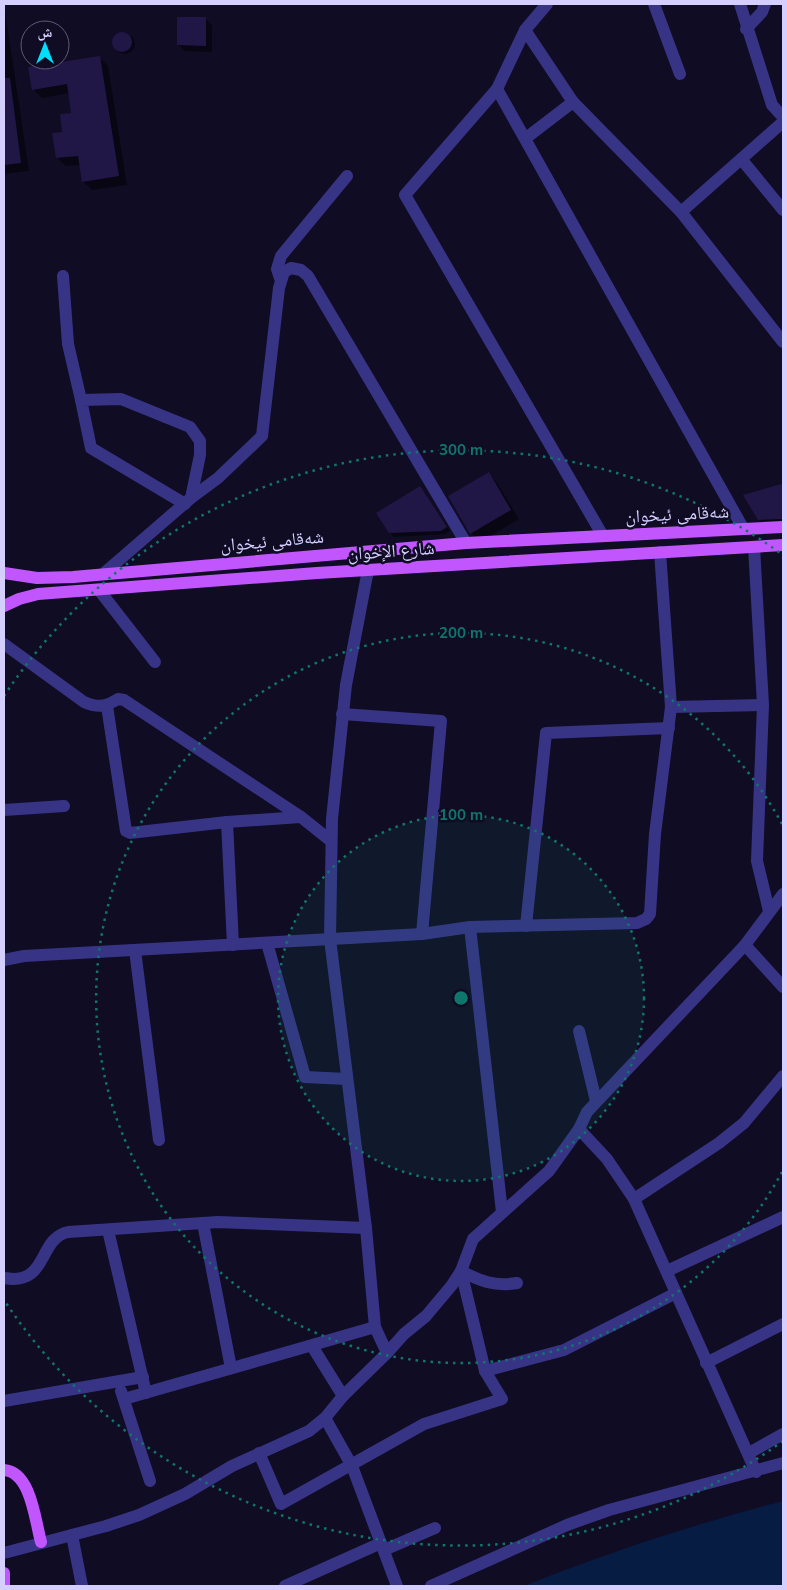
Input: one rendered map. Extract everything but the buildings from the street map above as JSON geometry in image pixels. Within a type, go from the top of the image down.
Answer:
[{"type":"main road","name":"شەقامی ئیخوان","points":[[4,573],[22,577],[55,578],[466,543],[783,526]]},
{"type":"main road","points":[[553,538],[554,557]]},
{"type":"main road","name":"شارع الإخوان","points":[[4,606],[27,596],[99,590],[554,557],[783,545]]},
{"type":"main road","points":[[22,577],[18,587],[27,596]]},
{"type":"main road","points":[[4,1470],[13,1472],[24,1482],[41,1542]]},
{"type":"main road","points":[[4,1573],[4,1586]]},
{"type":"street","points":[[546,4],[525,30],[497,89],[405,195],[602,536]]},
{"type":"street","points":[[654,4],[680,74]]},
{"type":"street","points":[[740,4],[746,29],[772,105],[783,117]]},
{"type":"street","points":[[746,29],[762,12],[766,4]]},
{"type":"street","points":[[525,30],[573,102],[681,212],[783,342]]},
{"type":"street","points":[[497,89],[743,528]]},
{"type":"street","points":[[526,138],[573,102]]},
{"type":"street","points":[[681,212],[783,122]]},
{"type":"street","points":[[742,160],[783,210]]},
{"type":"street","points":[[281,280],[277,269],[281,256],[347,176]]},
{"type":"street","points":[[103,574],[188,501],[218,478],[262,436],[281,280],[284,272],[292,268],[301,270],[308,276],[466,543]]},
{"type":"street","points":[[63,276],[68,344],[91,448],[188,501]]},
{"type":"street","points":[[81,400],[120,399],[190,427],[200,441],[200,454],[188,501]]},
{"type":"street","points":[[754,547],[763,705],[758,861],[769,911]]},
{"type":"street","points":[[4,960],[24,956],[422,934],[470,927],[637,923],[646,919],[650,914],[655,834],[671,707],[660,552]]},
{"type":"street","points":[[368,570],[342,714],[331,841],[330,939],[366,1228],[375,1327],[387,1353]]},
{"type":"street","points":[[99,590],[155,662]]},
{"type":"street","points":[[4,644],[84,702],[95,707],[107,706],[118,699],[124,700],[301,817],[331,841]]},
{"type":"street","points":[[671,707],[763,705]]},
{"type":"street","points":[[107,706],[126,831],[130,833],[227,822],[301,817]]},
{"type":"street","points":[[342,714],[441,721],[422,934]]},
{"type":"street","points":[[526,926],[546,733],[669,728]]},
{"type":"street","points":[[4,810],[64,806]]},
{"type":"street","points":[[227,822],[233,945]]},
{"type":"street","points":[[4,1553],[106,1526],[165,1504],[232,1466],[309,1431],[325,1418],[343,1396],[404,1334],[426,1316],[461,1271],[473,1238],[549,1171],[596,1101],[745,945],[783,894]]},
{"type":"street","points":[[470,927],[502,1212]]},
{"type":"street","points":[[267,943],[305,1077],[347,1079]]},
{"type":"street","points":[[745,945],[783,987]]},
{"type":"street","points":[[135,950],[159,1140]]},
{"type":"street","points":[[579,1031],[596,1101]]},
{"type":"street","points":[[634,1199],[719,1143],[744,1123],[783,1076]]},
{"type":"street","points":[[579,1129],[607,1159],[634,1199],[756,1472]]},
{"type":"street","points":[[666,1271],[783,1217]]},
{"type":"street","points":[[4,1278],[16,1279],[28,1276],[38,1267],[54,1240],[62,1234],[203,1223],[366,1228]]},
{"type":"street","points":[[203,1223],[232,1368]]},
{"type":"street","points":[[108,1230],[146,1393]]},
{"type":"street","points":[[461,1271],[487,1284],[503,1285],[517,1282]]},
{"type":"street","points":[[259,1453],[281,1504],[352,1466],[396,1438],[424,1424],[502,1399],[485,1371],[461,1271]]},
{"type":"street","points":[[485,1371],[564,1350],[676,1293]]},
{"type":"street","points":[[706,1363],[783,1324]]},
{"type":"street","points":[[124,1399],[375,1327]]},
{"type":"street","points":[[312,1346],[343,1396]]},
{"type":"street","points":[[4,1401],[143,1378]]},
{"type":"street","points":[[118,1382],[150,1481]]},
{"type":"street","points":[[325,1418],[352,1466],[397,1586]]},
{"type":"street","points":[[749,1453],[783,1434]]},
{"type":"street","points":[[431,1586],[584,1519],[609,1510],[756,1472],[783,1463]]},
{"type":"street","points":[[285,1586],[382,1546],[435,1528]]},
{"type":"street","points":[[72,1535],[82,1586]]},
{"type":"water","points":[[783,1501],[783,1586],[524,1586],[652,1539]]}]
